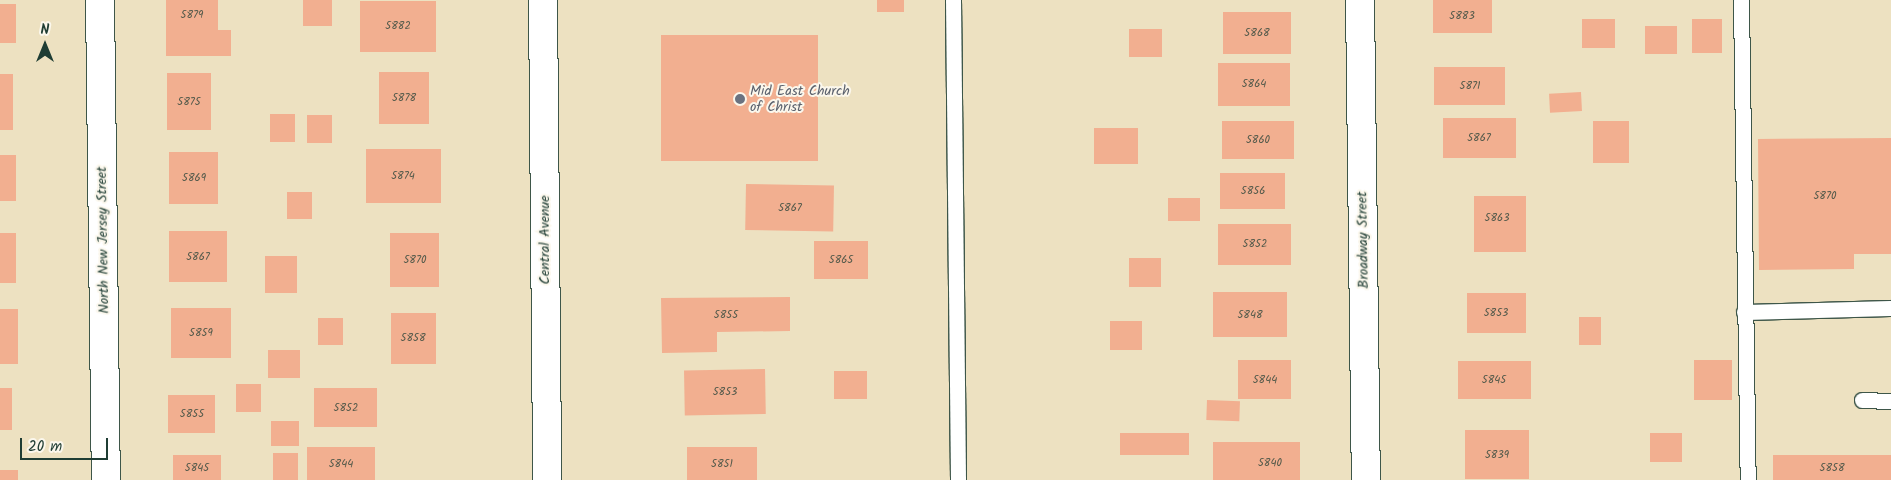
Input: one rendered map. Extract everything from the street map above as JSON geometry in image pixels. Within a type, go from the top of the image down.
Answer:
[{"type":"street","name":"North New Jersey Street","points":[[100,0],[106,480]]},
{"type":"street","name":"Central Avenue","points":[[543,0],[547,480]]},
{"type":"street","name":"Broadway Street","points":[[1360,0],[1366,480]]},
{"type":"lane","points":[[952,0],[958,480]]},
{"type":"lane","points":[[1741,0],[1744,312],[1748,480]]},
{"type":"lane","points":[[1744,312],[1891,308]]},
{"type":"lane","points":[[1862,400],[1891,401]]},
{"type":"building","points":[[166,0],[218,0],[218,30],[231,30],[231,56],[166,56]]},
{"type":"building","points":[[303,0],[332,0],[332,26],[303,26]]},
{"type":"building","points":[[877,0],[904,0],[904,12],[877,12]]},
{"type":"building","points":[[1433,0],[1492,0],[1492,33],[1433,33]]},
{"type":"building","points":[[360,1],[436,1],[436,52],[360,52]]},
{"type":"building","points":[[0,4],[16,4],[16,43],[0,43]]},
{"type":"building","points":[[1223,12],[1291,12],[1291,54],[1223,54]]},
{"type":"building","points":[[1582,19],[1615,19],[1615,48],[1582,48]]},
{"type":"building","points":[[1692,19],[1722,19],[1722,53],[1692,53]]},
{"type":"building","points":[[1645,26],[1677,26],[1677,54],[1645,54]]},
{"type":"building","points":[[1129,29],[1162,29],[1162,57],[1129,57]]},
{"type":"building","name":"Mid East Church of Christ","points":[[661,35],[818,35],[818,161],[661,161]]},
{"type":"building","points":[[1218,63],[1290,63],[1290,106],[1218,106]]},
{"type":"building","points":[[1434,67],[1505,67],[1505,105],[1434,105]]},
{"type":"building","points":[[379,72],[429,72],[429,124],[379,124]]},
{"type":"building","points":[[167,73],[211,73],[211,130],[167,130]]},
{"type":"building","points":[[0,74],[13,74],[13,130],[0,130]]},
{"type":"building","points":[[1581,92],[1582,111],[1550,113],[1549,94]]},
{"type":"building","points":[[270,114],[295,114],[295,142],[270,142]]},
{"type":"building","points":[[307,115],[332,115],[332,143],[307,143]]},
{"type":"building","points":[[1443,118],[1516,118],[1516,158],[1443,158]]},
{"type":"building","points":[[1222,121],[1294,121],[1294,159],[1222,159]]},
{"type":"building","points":[[1593,121],[1629,121],[1629,163],[1593,163]]},
{"type":"building","points":[[1094,128],[1138,128],[1138,164],[1094,164]]},
{"type":"building","points":[[1891,138],[1891,254],[1854,254],[1854,269],[1759,270],[1758,139]]},
{"type":"building","points":[[366,149],[441,149],[441,203],[366,203]]},
{"type":"building","points":[[169,152],[218,152],[218,204],[169,204]]},
{"type":"building","points":[[0,155],[16,155],[16,201],[0,201]]},
{"type":"building","points":[[1220,173],[1285,173],[1285,209],[1220,209]]},
{"type":"building","points":[[746,184],[834,186],[833,232],[745,230]]},
{"type":"building","points":[[287,192],[312,192],[312,219],[287,219]]},
{"type":"building","points":[[1474,196],[1526,196],[1526,252],[1474,252]]},
{"type":"building","points":[[1168,198],[1200,198],[1200,221],[1168,221]]},
{"type":"building","points":[[1218,224],[1291,224],[1291,265],[1218,265]]},
{"type":"building","points":[[169,231],[227,231],[227,282],[169,282]]},
{"type":"building","points":[[0,233],[16,233],[16,283],[0,283]]},
{"type":"building","points":[[390,233],[439,233],[439,287],[390,287]]},
{"type":"building","points":[[814,241],[868,241],[868,279],[814,279]]},
{"type":"building","points":[[265,256],[297,256],[297,293],[265,293]]},
{"type":"building","points":[[1129,258],[1161,258],[1161,287],[1129,287]]},
{"type":"building","points":[[1213,292],[1287,292],[1287,337],[1213,337]]},
{"type":"building","points":[[1467,293],[1526,293],[1526,333],[1467,333]]},
{"type":"building","points":[[790,297],[790,331],[717,332],[717,352],[662,353],[661,298]]},
{"type":"building","points":[[171,308],[231,308],[231,358],[171,358]]},
{"type":"building","points":[[0,309],[18,309],[18,364],[0,364]]},
{"type":"building","points":[[391,313],[436,313],[436,364],[391,364]]},
{"type":"building","points":[[1579,317],[1601,317],[1601,345],[1579,345]]},
{"type":"building","points":[[318,318],[343,318],[343,345],[318,345]]},
{"type":"building","points":[[1110,321],[1142,321],[1142,350],[1110,350]]},
{"type":"building","points":[[268,350],[300,350],[300,378],[268,378]]},
{"type":"building","points":[[1238,360],[1291,360],[1291,399],[1238,399]]},
{"type":"building","points":[[1694,360],[1732,360],[1732,400],[1694,400]]},
{"type":"building","points":[[1458,361],[1531,361],[1531,399],[1458,399]]},
{"type":"building","points":[[765,369],[766,414],[685,415],[684,370]]},
{"type":"building","points":[[834,371],[867,371],[867,399],[834,399]]},
{"type":"building","points":[[236,384],[261,384],[261,412],[236,412]]},
{"type":"building","points":[[0,388],[12,388],[12,430],[0,430]]},
{"type":"building","points":[[314,388],[377,388],[377,427],[314,427]]},
{"type":"building","points":[[168,395],[215,395],[215,433],[168,433]]},
{"type":"building","points":[[1207,400],[1240,401],[1239,421],[1206,420]]},
{"type":"building","points":[[271,421],[299,421],[299,446],[271,446]]},
{"type":"building","points":[[1465,430],[1529,430],[1529,479],[1465,479]]},
{"type":"building","points":[[1120,433],[1189,433],[1189,455],[1120,455]]},
{"type":"building","points":[[1650,433],[1682,433],[1682,462],[1650,462]]},
{"type":"building","points":[[1213,442],[1300,442],[1300,480],[1213,480]]},
{"type":"building","points":[[307,447],[375,447],[375,480],[307,480]]},
{"type":"building","points":[[687,447],[757,447],[757,480],[687,480]]},
{"type":"building","points":[[273,453],[298,453],[298,480],[273,480]]},
{"type":"building","points":[[173,455],[221,455],[221,480],[173,480]]},
{"type":"building","points":[[1773,455],[1891,455],[1891,480],[1773,480]]},
{"type":"building","points":[[0,470],[18,470],[18,480],[0,480]]},
{"type":"place","name":"Mid East Church of Christ","points":[[740,99]]}]
